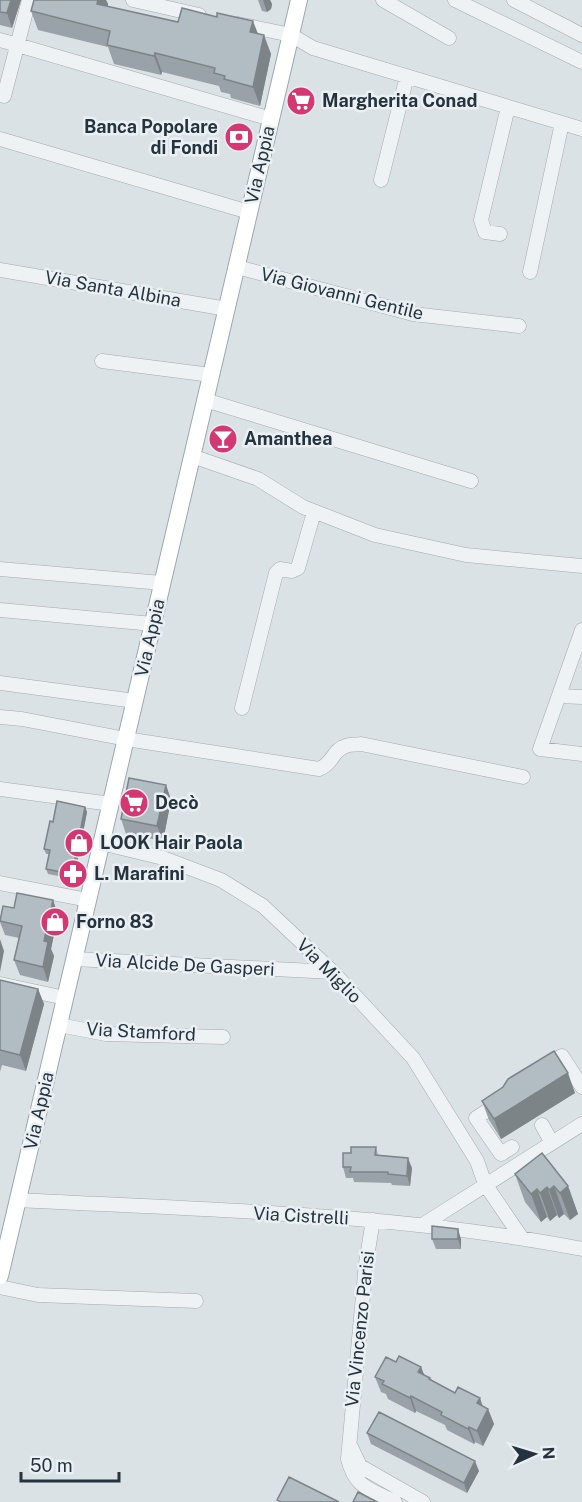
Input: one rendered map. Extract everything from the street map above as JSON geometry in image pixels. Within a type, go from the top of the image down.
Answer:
[{"type":"main road","name":"Via Appia","points":[[0,1276],[299,0]]},
{"type":"street","points":[[4,96],[29,0]]},
{"type":"street","points":[[133,0],[170,4],[216,19],[291,35],[313,48],[582,129]]},
{"type":"street","points":[[383,0],[449,38]]},
{"type":"street","points":[[455,0],[582,62]]},
{"type":"street","points":[[514,0],[582,35]]},
{"type":"street","points":[[0,40],[271,119]]},
{"type":"street","points":[[381,180],[407,76]]},
{"type":"street","points":[[500,234],[485,232],[481,220],[508,107]]},
{"type":"street","points":[[530,272],[562,123]]},
{"type":"street","points":[[0,139],[249,212]]},
{"type":"street","name":"Via Giovanni Gentile","points":[[237,267],[412,314],[519,326]]},
{"type":"street","name":"Via Santa Albina","points":[[0,270],[227,309]]},
{"type":"street","points":[[102,361],[211,375]]},
{"type":"street","points":[[205,400],[471,481]]},
{"type":"street","points":[[192,456],[258,479],[303,507],[375,535],[466,555],[582,566]]},
{"type":"street","points":[[242,708],[276,573],[280,569],[292,571],[298,568],[314,512]]},
{"type":"street","points":[[0,569],[162,583]]},
{"type":"street","points":[[0,610],[153,624]]},
{"type":"street","points":[[582,630],[540,749],[582,754]]},
{"type":"street","points":[[0,683],[135,701]]},
{"type":"street","points":[[559,696],[582,697]]},
{"type":"street","points":[[0,717],[319,769],[328,765],[336,752],[346,746],[362,744],[523,777]]},
{"type":"street","points":[[0,789],[111,804]]},
{"type":"street","name":"Via Miglio","points":[[101,843],[163,858],[221,880],[263,906],[333,972],[413,1058],[477,1161],[485,1184],[521,1237]]},
{"type":"street","points":[[0,883],[88,900]]},
{"type":"street","name":"Via Alcide De Gasperi","points":[[74,959],[333,972]]},
{"type":"street","points":[[0,984],[65,998]]},
{"type":"street","name":"Via Stamford","points":[[59,1025],[106,1034],[223,1037]]},
{"type":"street","points":[[536,1073],[562,1056],[582,1087]]},
{"type":"street","points":[[507,1171],[507,1150],[476,1118],[505,1099],[510,1089]]},
{"type":"street","points":[[424,1224],[582,1124]]},
{"type":"street","points":[[542,1125],[552,1143]]},
{"type":"street","name":"Via Cistrelli","points":[[18,1200],[424,1224],[521,1237],[582,1249]]},
{"type":"street","name":"Via Vincenzo Parisi","points":[[373,1220],[366,1263],[348,1459],[351,1474],[359,1484],[395,1502]]},
{"type":"street","points":[[0,1287],[38,1295],[196,1301]]},
{"type":"street","name":"Via Vincenzo Parisi","points":[[349,1439],[360,1466],[423,1502]]},
{"type":"building","points":[[0,0],[11,0],[7,13],[0,12]]},
{"type":"building","points":[[34,0],[98,0],[97,4],[178,22],[182,8],[217,17],[217,13],[253,21],[250,32],[264,35],[253,87],[224,79],[225,76],[214,73],[215,68],[155,53],[154,56],[107,45],[110,31],[31,11]]},
{"type":"building","points":[[129,778],[166,785],[157,826],[121,819]]},
{"type":"building","points":[[57,801],[85,807],[72,874],[46,869],[50,850],[44,849]]},
{"type":"building","points":[[17,893],[53,900],[44,941],[48,942],[43,967],[14,960],[22,926],[0,921],[3,906],[14,908]]},
{"type":"building","points":[[0,980],[38,989],[20,1055],[0,1050]]},
{"type":"building","points":[[554,1051],[568,1073],[494,1119],[482,1101],[503,1087],[508,1079]]},
{"type":"building","points":[[351,1147],[376,1147],[375,1155],[408,1158],[407,1176],[388,1174],[388,1172],[350,1172],[351,1167],[343,1167],[343,1153],[351,1153]]},
{"type":"building","points":[[542,1153],[568,1186],[560,1193],[554,1186],[549,1190],[547,1187],[540,1193],[537,1189],[531,1194],[515,1174]]},
{"type":"building","points":[[432,1226],[458,1229],[458,1239],[432,1239]]},
{"type":"building","points":[[399,1356],[421,1367],[418,1372],[455,1393],[458,1387],[480,1398],[477,1403],[488,1409],[477,1431],[469,1427],[468,1429],[441,1415],[442,1412],[382,1384],[384,1381],[375,1377],[386,1357],[396,1362]]},
{"type":"building","points":[[379,1412],[475,1461],[464,1483],[367,1433]]},
{"type":"building","points":[[289,1477],[339,1502],[281,1502],[277,1500]]},
{"type":"building","points":[[358,1492],[377,1502],[353,1502]]},
{"type":"place","name":"Margherita Conad","points":[[301,101]]},
{"type":"place","name":"Banca Popolare di Fondi","points":[[239,137]]},
{"type":"place","name":"Amanthea","points":[[223,439]]},
{"type":"place","name":"Decò","points":[[134,803]]},
{"type":"place","name":"LOOK Hair Paola","points":[[79,843]]},
{"type":"place","name":"L. Marafini","points":[[73,874]]},
{"type":"place","name":"Forno 83","points":[[55,922]]}]
